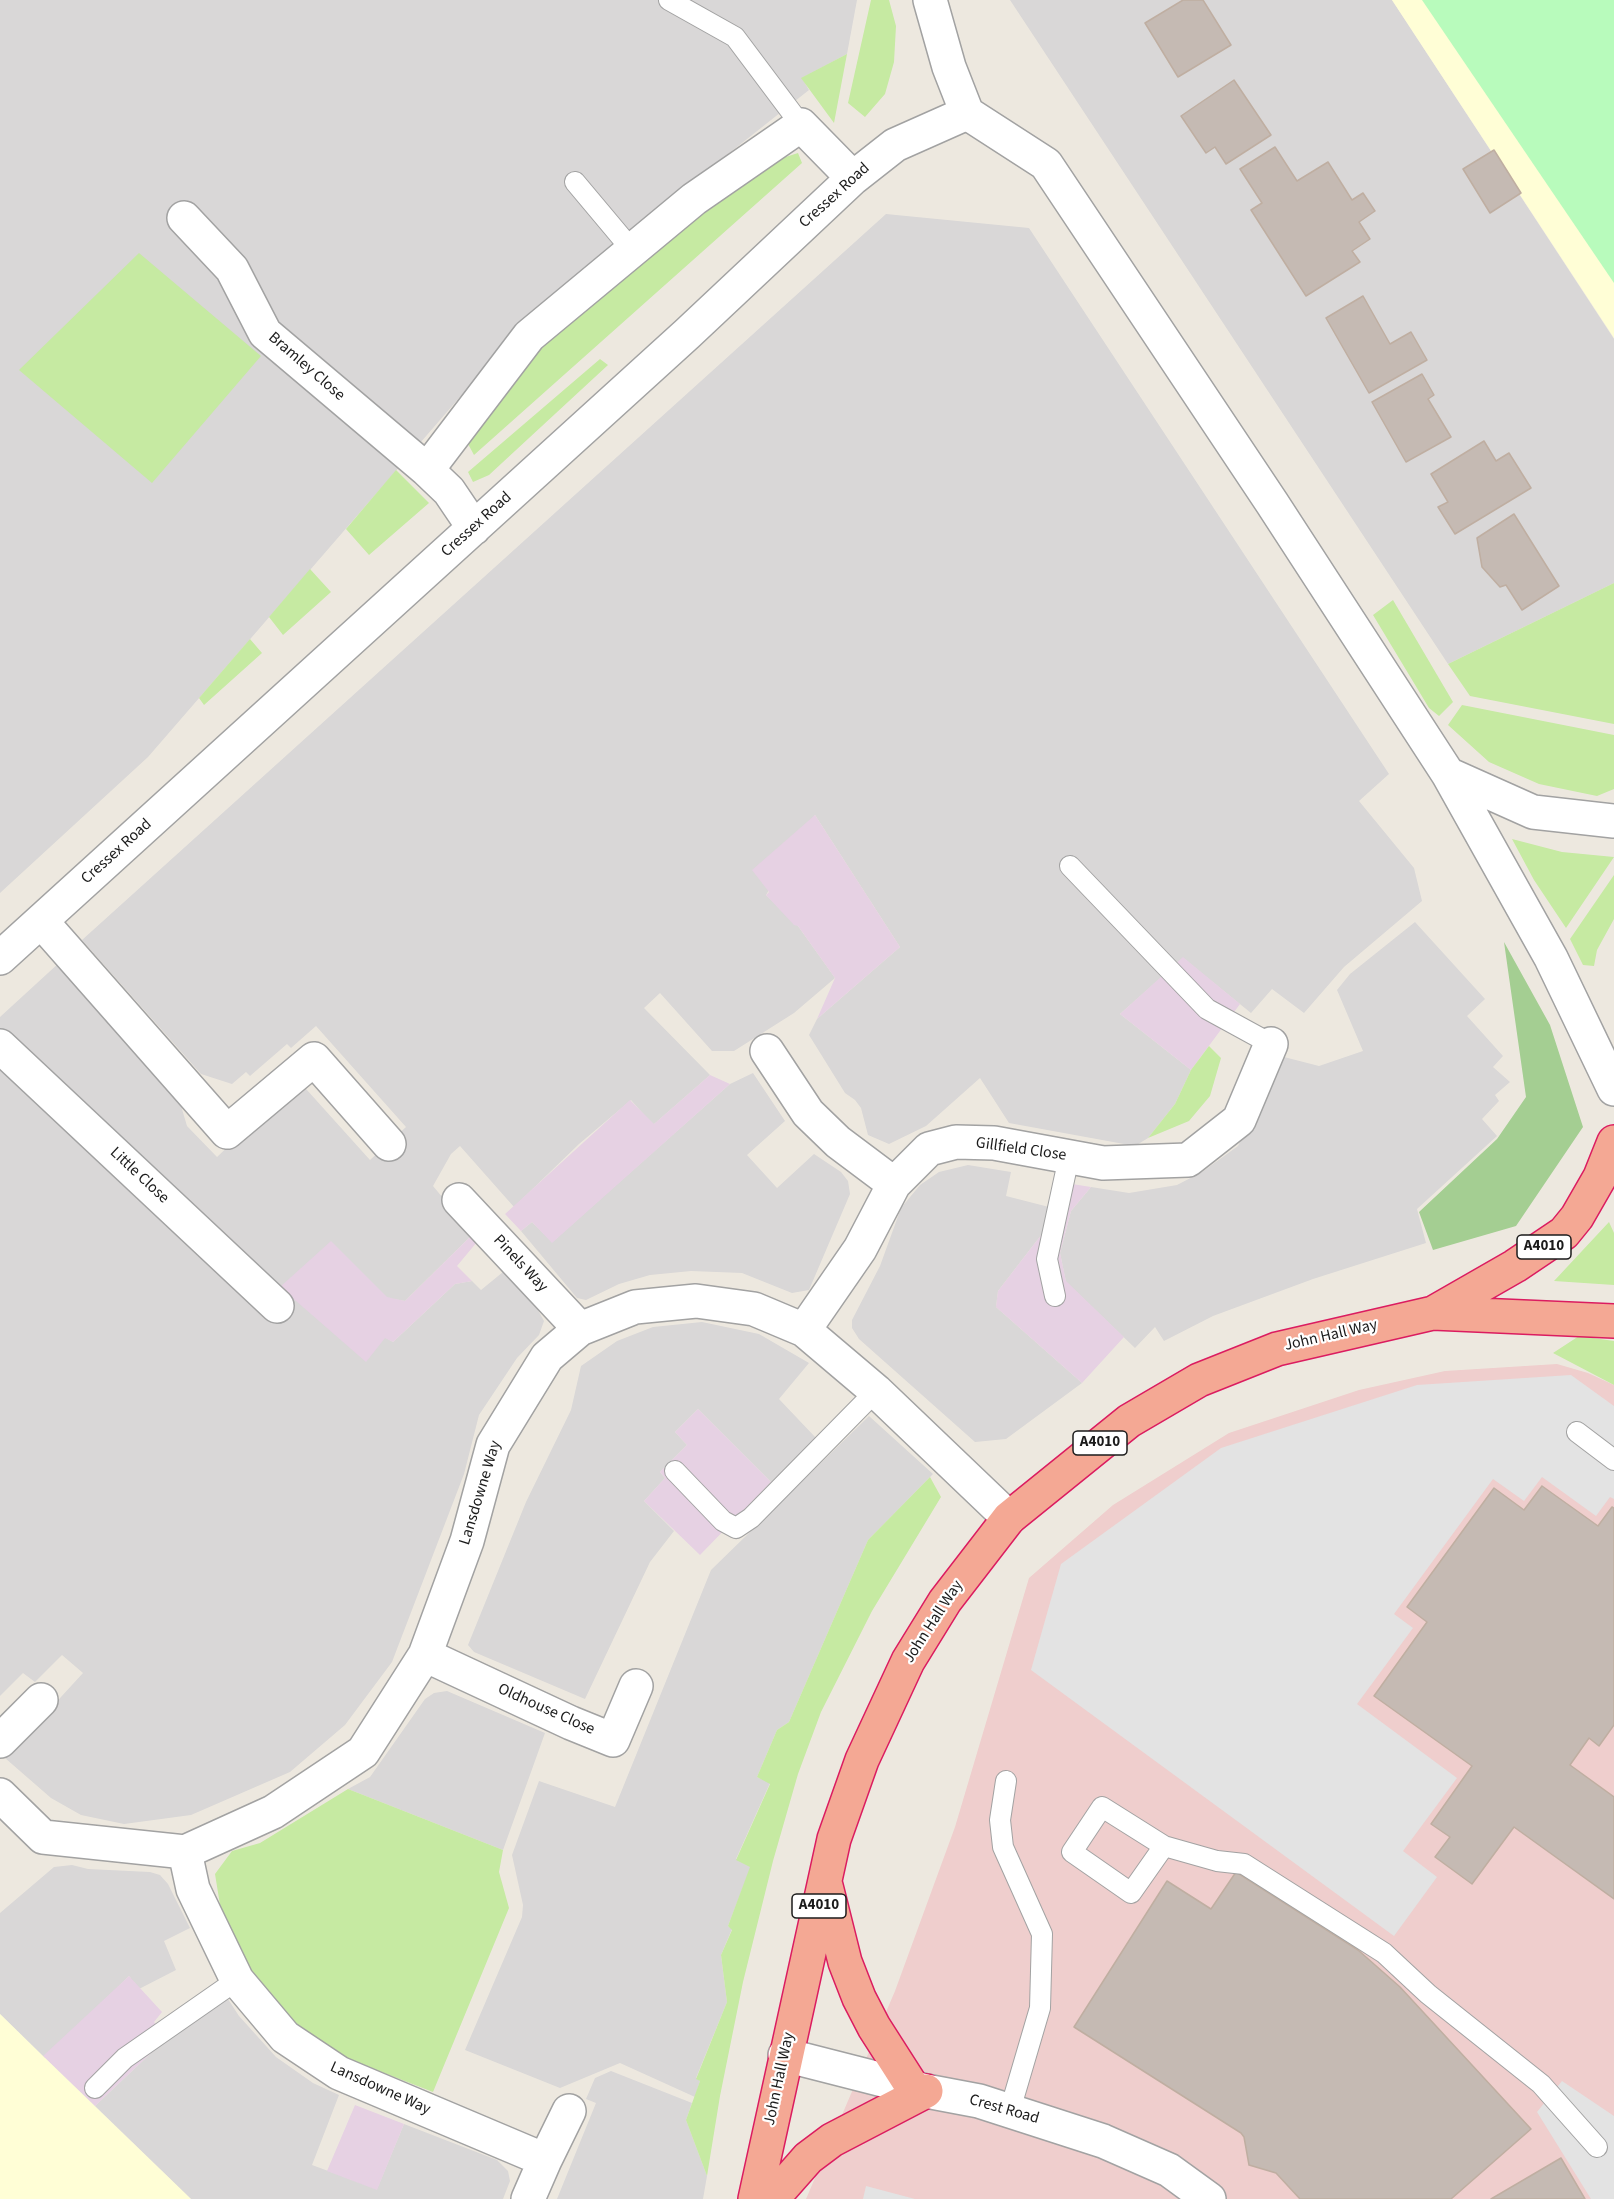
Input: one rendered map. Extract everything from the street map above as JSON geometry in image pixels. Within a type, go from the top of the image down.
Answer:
[{"type":"highway","name":"John Hall Way","points":[[1433,1313],[1515,1266],[1564,1233],[1577,1217],[1600,1177],[1614,1142]]},
{"type":"highway","name":"John Hall Way","points":[[755,2199],[834,1839],[862,1760],[908,1661],[945,1601],[1009,1518],[1129,1421],[1199,1380],[1277,1349],[1433,1313],[1614,1320]]},
{"type":"highway","points":[[772,2199],[808,2158],[832,2140],[920,2089],[874,2027],[859,1998],[845,1962],[824,1881]]},
{"type":"street","points":[[930,0],[949,67],[967,113],[1046,164],[1265,493],[1448,774],[1551,958],[1614,1089]]},
{"type":"street","name":"Cressex Road","points":[[0,958],[474,528],[853,178],[894,145],[967,113]]},
{"type":"street","points":[[427,470],[529,336],[694,199],[801,126],[853,178]]},
{"type":"street","name":"Bramley Close","points":[[184,218],[232,269],[265,333],[427,470],[449,491],[474,528]]},
{"type":"street","points":[[1448,774],[1533,812],[1614,821]]},
{"type":"street","points":[[41,921],[227,1131],[314,1059],[389,1144]]},
{"type":"street","name":"Gillfield Close","points":[[804,1330],[861,1249],[894,1184],[929,1149],[956,1142],[994,1143],[1103,1163],[1188,1160],[1239,1120],[1271,1044]]},
{"type":"street","name":"Little Close","points":[[0,1046],[277,1306]]},
{"type":"street","points":[[767,1051],[808,1113],[838,1142],[894,1184]]},
{"type":"street","name":"Pinels Way","points":[[459,1200],[580,1329]]},
{"type":"street","name":"Lansdowne Way","points":[[545,2160],[339,2073],[285,2037],[237,1980],[193,1889],[185,1852],[273,1812],[363,1752],[425,1655],[467,1541],[493,1445],[547,1357],[580,1329],[635,1307],[696,1301],[754,1309],[804,1330],[876,1391],[1009,1518]]},
{"type":"street","name":"Oldhouse Close","points":[[425,1655],[613,1740],[636,1686]]},
{"type":"street","points":[[0,1741],[42,1700]]},
{"type":"street","points":[[0,1795],[43,1838],[185,1852]]},
{"type":"street","name":"Crest Road","points":[[785,2055],[1010,2110],[1103,2141],[1159,2166],[1209,2199]]},
{"type":"street","points":[[528,2199],[569,2111]]},
{"type":"lane","points":[[669,0],[735,37],[801,126]]},
{"type":"lane","points":[[575,182],[632,250]]},
{"type":"lane","points":[[1070,866],[1207,1009],[1271,1044]]},
{"type":"lane","points":[[1055,1296],[1047,1259],[1069,1157]]},
{"type":"lane","points":[[675,1471],[723,1521],[736,1528],[751,1518],[876,1391]]},
{"type":"lane","points":[[1577,1432],[1614,1460]]},
{"type":"lane","points":[[1006,1781],[1000,1820],[1003,1847],[1042,1934],[1040,2008],[1010,2110]]},
{"type":"lane","points":[[1164,1846],[1131,1893],[1072,1852],[1102,1807],[1164,1846],[1217,1861],[1244,1864],[1384,1953],[1428,1994],[1541,2084],[1597,2147]]},
{"type":"lane","points":[[95,2088],[125,2058],[237,1980]]},
{"type":"shaded area","points":[[0,0],[857,0],[847,54],[802,78],[809,90],[580,271],[541,310],[537,308],[148,757],[0,893]]},
{"type":"shaded area","points":[[1010,0],[1392,0],[1614,339],[1614,583],[1448,664]]},
{"type":"shaded area","points":[[1392,0],[1614,0],[1614,338]]},
{"type":"shaded area","points":[[886,214],[1029,228],[1389,774],[1359,801],[1414,868],[1422,901],[1344,967],[1304,1013],[1272,989],[1251,1013],[1183,958],[1120,1014],[1191,1070],[1175,1104],[1148,1138],[1135,1146],[1009,1123],[980,1078],[926,1126],[889,1144],[868,1135],[861,1108],[845,1093],[809,1035],[817,1019],[900,947],[815,815],[766,895],[798,926],[835,978],[794,1013],[734,1051],[712,1051],[660,993],[644,1008],[710,1075],[653,1125],[631,1100],[579,1144],[514,1207],[460,1146],[451,1154],[433,1186],[473,1234],[405,1301],[387,1298],[331,1242],[386,1338],[393,1342],[455,1284],[472,1281],[481,1290],[503,1272],[534,1303],[544,1321],[539,1335],[517,1358],[479,1415],[464,1474],[392,1662],[345,1725],[290,1772],[191,1815],[124,1824],[81,1815],[51,1798],[5,1758],[83,1673],[62,1655],[35,1682],[23,1673],[0,1696],[0,1017],[60,962],[179,1099],[187,1126],[217,1157],[298,1080],[370,1160],[406,1127],[316,1026],[291,1048],[287,1044],[250,1076],[246,1072],[232,1084],[201,1074],[82,940]]},
{"type":"shaded area","points":[[815,815],[900,947],[817,1019],[835,978],[798,926],[794,925],[766,895],[769,892],[752,870]]},
{"type":"shaded area","points":[[1415,922],[1485,999],[1467,1016],[1503,1056],[1493,1067],[1510,1082],[1495,1095],[1499,1101],[1482,1119],[1497,1136],[1417,1209],[1426,1243],[1313,1279],[1213,1316],[1164,1341],[1155,1327],[1135,1348],[1066,1282],[1060,1253],[1071,1211],[1091,1187],[1129,1193],[1177,1185],[1202,1172],[1238,1146],[1284,1057],[1319,1066],[1363,1051],[1337,990],[1350,974]]},
{"type":"shaded area","points":[[1183,957],[1240,1004],[1191,1070],[1120,1014]]},
{"type":"shaded area","points":[[753,1073],[785,1121],[747,1155],[777,1188],[814,1154],[841,1172],[848,1181],[850,1194],[809,1290],[792,1293],[742,1273],[691,1271],[650,1275],[619,1284],[586,1300],[577,1298],[521,1231],[532,1222],[552,1242],[730,1084]]},
{"type":"shaded area","points":[[710,1075],[730,1084],[552,1243],[532,1222],[521,1231],[505,1214],[630,1100],[654,1124]]},
{"type":"shaded area","points":[[968,1165],[1011,1172],[1006,1196],[1049,1207],[1045,1230],[998,1291],[996,1307],[1082,1383],[1006,1439],[975,1442],[859,1339],[852,1328],[852,1320],[880,1266],[901,1208],[920,1185],[939,1172]]},
{"type":"shaded area","points":[[1053,1181],[1091,1187],[1071,1211],[1060,1253],[1066,1281],[1124,1337],[1082,1383],[996,1307],[998,1291],[1045,1230]]},
{"type":"shaded area","points":[[473,1234],[477,1242],[457,1266],[472,1281],[455,1284],[393,1342],[385,1338],[366,1362],[280,1287],[331,1241],[387,1297],[405,1301]]},
{"type":"shaded area","points":[[702,1322],[759,1334],[809,1363],[779,1399],[816,1438],[771,1482],[698,1409],[675,1432],[687,1445],[660,1472],[665,1478],[644,1501],[674,1531],[650,1562],[585,1699],[474,1652],[468,1645],[526,1502],[571,1410],[581,1366],[617,1341],[653,1327]]},
{"type":"shaded area","points":[[1557,1364],[1588,1373],[1614,1385],[1614,2199],[806,2199],[895,1991],[955,1827],[1029,1578],[1113,1505],[1229,1433],[1359,1390],[1445,1371]]},
{"type":"shaded area","points":[[1571,1375],[1614,1406],[1614,1499],[1610,1497],[1596,1516],[1542,1477],[1524,1501],[1493,1479],[1394,1614],[1413,1628],[1357,1704],[1457,1778],[1403,1851],[1437,1877],[1394,1936],[1031,1670],[1061,1564],[1221,1448],[1417,1385]]},
{"type":"shaded area","points":[[698,1409],[771,1482],[700,1555],[644,1501],[665,1478],[660,1472],[687,1445],[675,1432]]},
{"type":"shaded area","points":[[869,1416],[933,1474],[868,1540],[789,1722],[777,1730],[757,1777],[770,1783],[736,1859],[751,1866],[728,1926],[732,1929],[721,1955],[727,2002],[696,2078],[700,2081],[695,2097],[620,2063],[560,2088],[465,2050],[522,1917],[523,1905],[512,1855],[539,1781],[615,1807],[711,1570]]},
{"type":"shaded area","points":[[447,1691],[545,1733],[503,1850],[348,1789],[370,1777],[425,1699],[434,1693]]},
{"type":"shaded area","points":[[72,1865],[88,1869],[150,1872],[160,1875],[168,1884],[190,1928],[164,1941],[176,1970],[139,1989],[129,1976],[45,2058],[0,2014],[0,1913],[54,1867]]},
{"type":"shaded area","points":[[129,1976],[162,2012],[154,2022],[167,2038],[95,2106],[43,2056]]},
{"type":"shaded area","points":[[226,1996],[239,2016],[276,2057],[313,2083],[339,2095],[312,2165],[377,2189],[404,2124],[497,2160],[508,2171],[510,2181],[503,2199],[191,2199],[95,2106],[167,2038]]},
{"type":"shaded area","points":[[0,2014],[45,2058],[191,2199],[0,2199]]},
{"type":"shaded area","points":[[611,2071],[692,2103],[686,2120],[707,2176],[703,2199],[557,2199],[596,2103],[586,2099],[595,2078]]},
{"type":"shaded area","points":[[1562,2081],[1614,2116],[1614,2199],[1591,2199],[1537,2112]]},
{"type":"shaded area","points":[[355,2105],[404,2124],[377,2190],[327,2171]]},
{"type":"shaded area","points":[[866,2186],[915,2199],[863,2199]]},
{"type":"green space","points":[[871,0],[889,0],[896,26],[894,62],[885,94],[865,117],[848,103]]},
{"type":"green space","points":[[1422,0],[1614,0],[1614,283]]},
{"type":"green space","points":[[847,54],[834,123],[801,78]]},
{"type":"green space","points":[[798,153],[802,163],[474,455],[467,442],[537,351],[664,237],[764,164]]},
{"type":"green space","points":[[139,253],[261,356],[152,483],[19,370]]},
{"type":"green space","points":[[600,359],[608,365],[489,475],[473,482],[468,472]]},
{"type":"green space","points":[[396,470],[429,503],[369,555],[346,529]]},
{"type":"green space","points":[[310,569],[331,592],[283,635],[269,617]]},
{"type":"green space","points":[[1614,583],[1614,724],[1470,696],[1448,664]]},
{"type":"green space","points":[[1393,600],[1453,702],[1439,716],[1429,708],[1373,615]]},
{"type":"green space","points":[[250,639],[262,653],[204,705],[199,698]]},
{"type":"green space","points":[[1462,705],[1614,735],[1614,789],[1597,796],[1539,784],[1489,762],[1448,725]]},
{"type":"green space","points":[[1512,839],[1562,852],[1614,857],[1566,928],[1534,880]]},
{"type":"green space","points":[[1614,875],[1614,919],[1597,950],[1594,966],[1583,965],[1570,939]]},
{"type":"green space","points":[[1504,942],[1550,1025],[1583,1127],[1516,1226],[1433,1250],[1419,1212],[1497,1139],[1526,1097]]},
{"type":"green space","points":[[1209,1046],[1221,1058],[1210,1096],[1189,1121],[1148,1138],[1175,1104],[1191,1070]]},
{"type":"green space","points":[[1609,1222],[1614,1233],[1614,1285],[1554,1281]]},
{"type":"green space","points":[[1579,1336],[1614,1341],[1614,1385],[1553,1353]]},
{"type":"green space","points":[[930,1477],[941,1497],[872,1611],[821,1712],[798,1774],[773,1861],[743,1982],[720,2096],[707,2176],[686,2120],[700,2081],[696,2079],[727,2002],[721,1955],[732,1930],[728,1926],[750,1867],[736,1860],[770,1784],[757,1777],[777,1730],[789,1722],[868,1540]]},
{"type":"green space","points":[[348,1789],[503,1850],[499,1872],[509,1908],[433,2092],[330,2052],[282,2016],[246,1968],[221,1911],[215,1874],[232,1851],[260,1843]]},
{"type":"building","points":[[1183,0],[1203,0],[1231,45],[1178,77],[1145,23]]},
{"type":"building","points":[[1234,80],[1271,135],[1226,164],[1215,147],[1206,153],[1181,116]]},
{"type":"building","points":[[1275,147],[1297,181],[1328,162],[1352,200],[1363,193],[1375,211],[1359,222],[1370,239],[1352,251],[1360,262],[1306,296],[1251,210],[1262,203],[1240,169]]},
{"type":"building","points":[[1494,150],[1521,193],[1490,213],[1463,169]]},
{"type":"building","points":[[1363,296],[1390,344],[1411,332],[1427,360],[1369,393],[1326,318]]},
{"type":"building","points":[[1422,374],[1434,395],[1428,399],[1451,437],[1406,462],[1372,402]]},
{"type":"building","points":[[1484,441],[1496,461],[1509,453],[1531,488],[1455,534],[1438,507],[1448,502],[1431,474]]},
{"type":"building","points":[[1514,514],[1559,586],[1522,610],[1506,585],[1500,587],[1482,567],[1477,538]]},
{"type":"building","points":[[1542,1486],[1598,1526],[1612,1507],[1614,1508],[1614,1725],[1599,1746],[1589,1738],[1570,1765],[1614,1797],[1614,1899],[1514,1827],[1472,1884],[1435,1857],[1450,1837],[1431,1824],[1472,1766],[1374,1696],[1427,1622],[1407,1607],[1494,1488],[1524,1510]]},
{"type":"building","points":[[1236,1872],[1358,1950],[1400,1987],[1531,2129],[1451,2199],[1300,2199],[1276,2173],[1249,2165],[1244,2137],[1241,2133],[1074,2027],[1167,1881],[1211,1909]]},
{"type":"building","points":[[1561,2158],[1585,2199],[1491,2199]]}]
